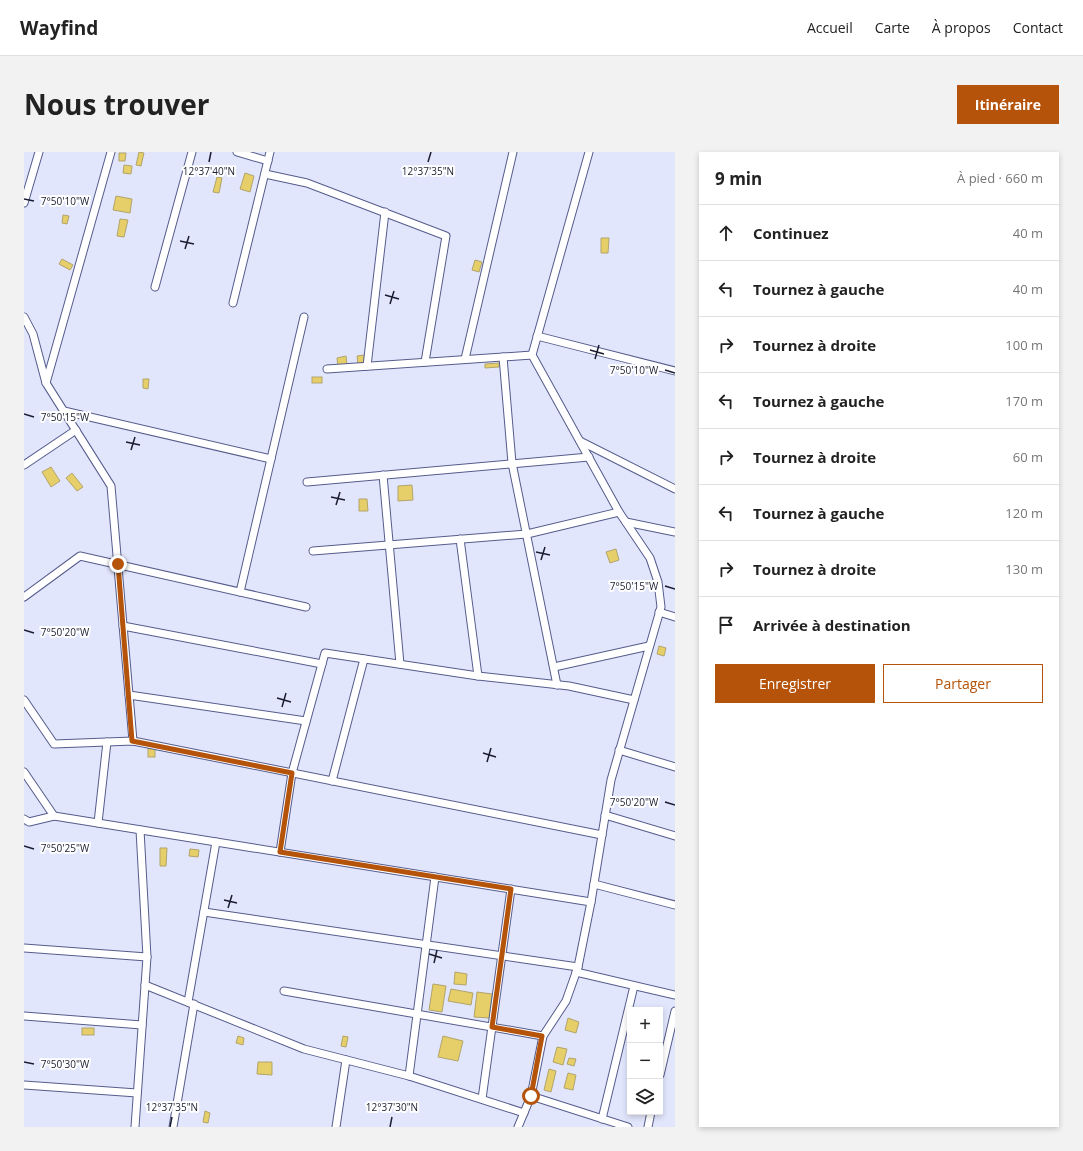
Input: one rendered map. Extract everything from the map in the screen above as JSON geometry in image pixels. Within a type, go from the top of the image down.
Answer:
[{"type":"street","points":[[24,203],[39,152]]},
{"type":"street","points":[[46,383],[111,152]]},
{"type":"street","points":[[155,288],[192,152]]},
{"type":"street","points":[[237,152],[268,161]]},
{"type":"street","points":[[233,302],[270,152]]},
{"type":"street","points":[[465,360],[512,152]]},
{"type":"street","points":[[518,1127],[531,1096],[542,1036],[566,1001],[577,969],[592,902],[611,780],[661,607],[658,582],[650,558],[619,512],[532,355],[589,152]]},
{"type":"street","points":[[264,174],[307,183],[446,236],[425,362]]},
{"type":"street","points":[[367,366],[385,212]]},
{"type":"street","points":[[24,317],[33,334],[46,383],[111,486],[132,741]]},
{"type":"street","points":[[240,592],[304,317]]},
{"type":"street","points":[[537,336],[675,371]]},
{"type":"street","points":[[327,369],[532,355]]},
{"type":"street","points":[[503,357],[512,463],[557,685]]},
{"type":"street","points":[[64,411],[271,459]]},
{"type":"street","points":[[24,465],[76,430]]},
{"type":"street","points":[[580,441],[675,488]]},
{"type":"street","points":[[307,482],[588,457]]},
{"type":"street","points":[[383,475],[400,664]]},
{"type":"street","points":[[313,551],[527,534],[619,512]]},
{"type":"street","points":[[626,522],[675,532]]},
{"type":"street","points":[[460,539],[478,676]]},
{"type":"street","points":[[24,597],[80,556],[306,607]]},
{"type":"street","points":[[659,612],[675,617]]},
{"type":"street","points":[[123,626],[322,664]]},
{"type":"street","points":[[554,667],[650,646]]},
{"type":"street","points":[[280,852],[292,773],[324,653],[478,676],[557,685],[634,700]]},
{"type":"street","points":[[332,781],[364,659]]},
{"type":"street","points":[[129,695],[306,721]]},
{"type":"street","points":[[24,700],[54,744],[132,741],[602,835]]},
{"type":"street","points":[[98,824],[107,742]]},
{"type":"street","points":[[619,750],[675,767]]},
{"type":"street","points":[[24,772],[54,816]]},
{"type":"street","points":[[605,815],[675,836]]},
{"type":"street","points":[[24,819],[29,822],[54,816],[592,902]]},
{"type":"street","points":[[135,1127],[147,957],[140,830]]},
{"type":"street","points":[[172,1127],[216,842]]},
{"type":"street","points":[[409,1076],[435,877]]},
{"type":"street","points":[[594,884],[675,905]]},
{"type":"street","points":[[482,1099],[511,889]]},
{"type":"street","points":[[204,912],[502,956],[577,969],[634,986],[675,995]]},
{"type":"street","points":[[24,948],[147,957]]},
{"type":"street","points":[[145,985],[304,1049],[409,1076],[524,1113]]},
{"type":"street","points":[[602,1119],[634,986]]},
{"type":"street","points":[[284,991],[542,1036]]},
{"type":"street","points":[[663,1062],[675,1011]]},
{"type":"street","points":[[24,1016],[142,1025]]},
{"type":"street","points":[[336,1127],[346,1060]]},
{"type":"street","points":[[24,1085],[137,1093]]},
{"type":"street","points":[[531,1096],[628,1127]]},
{"type":"street","points":[[648,1127],[650,1115]]},
{"type":"building","points":[[139,152],[144,153],[141,166],[136,165]]},
{"type":"building","points":[[119,153],[126,153],[125,161],[119,161]]},
{"type":"building","points":[[124,165],[132,166],[131,174],[123,173]]},
{"type":"building","points":[[245,173],[254,176],[250,192],[240,189]]},
{"type":"building","points":[[217,177],[222,178],[219,193],[213,192]]},
{"type":"building","points":[[116,196],[132,199],[130,213],[113,210]]},
{"type":"building","points":[[63,215],[69,216],[67,224],[62,223]]},
{"type":"building","points":[[120,219],[128,220],[124,237],[117,236]]},
{"type":"building","points":[[601,238],[609,238],[608,253],[601,253]]},
{"type":"building","points":[[62,259],[73,265],[70,270],[59,264]]},
{"type":"building","points":[[475,260],[482,262],[479,272],[472,270]]},
{"type":"building","points":[[364,355],[365,364],[358,364],[357,356]]},
{"type":"building","points":[[346,356],[347,365],[338,367],[337,358]]},
{"type":"building","points":[[499,363],[499,367],[485,368],[485,364]]},
{"type":"building","points":[[312,377],[322,377],[322,383],[312,383]]},
{"type":"building","points":[[143,379],[149,379],[148,389],[143,388]]},
{"type":"building","points":[[51,467],[60,481],[51,487],[42,472]]},
{"type":"building","points":[[72,473],[83,487],[77,491],[66,478]]},
{"type":"building","points":[[412,485],[413,500],[398,501],[398,486]]},
{"type":"building","points":[[359,499],[367,499],[368,511],[359,511]]},
{"type":"building","points":[[616,549],[619,560],[610,563],[606,552]]},
{"type":"building","points":[[659,646],[666,648],[664,656],[657,654]]},
{"type":"building","points":[[148,748],[155,748],[155,757],[148,757]]},
{"type":"building","points":[[160,848],[167,848],[166,866],[160,866]]},
{"type":"building","points":[[190,849],[199,850],[198,857],[189,856]]},
{"type":"building","points":[[455,972],[467,974],[466,985],[454,984]]},
{"type":"building","points":[[433,984],[446,986],[442,1012],[429,1010]]},
{"type":"building","points":[[451,989],[473,993],[471,1005],[448,1001]]},
{"type":"building","points":[[477,992],[492,994],[489,1018],[474,1017]]},
{"type":"building","points":[[568,1018],[579,1022],[576,1033],[565,1030]]},
{"type":"building","points":[[82,1028],[94,1028],[94,1035],[82,1035]]},
{"type":"building","points":[[238,1036],[244,1038],[243,1045],[236,1043]]},
{"type":"building","points":[[343,1036],[348,1037],[346,1047],[341,1046]]},
{"type":"building","points":[[443,1036],[463,1041],[458,1061],[438,1057]]},
{"type":"building","points":[[557,1047],[567,1049],[563,1065],[553,1062]]},
{"type":"building","points":[[569,1058],[576,1059],[574,1066],[567,1064]]},
{"type":"building","points":[[258,1062],[272,1062],[272,1075],[257,1074]]},
{"type":"building","points":[[549,1069],[556,1071],[551,1092],[544,1090]]},
{"type":"building","points":[[568,1073],[576,1075],[573,1090],[564,1088]]},
{"type":"building","points":[[205,1111],[210,1113],[208,1123],[203,1122]]},
{"type":"route","points":[[118,564],[132,741],[292,773],[280,852],[511,889],[492,1027],[542,1036],[531,1096]]}]
